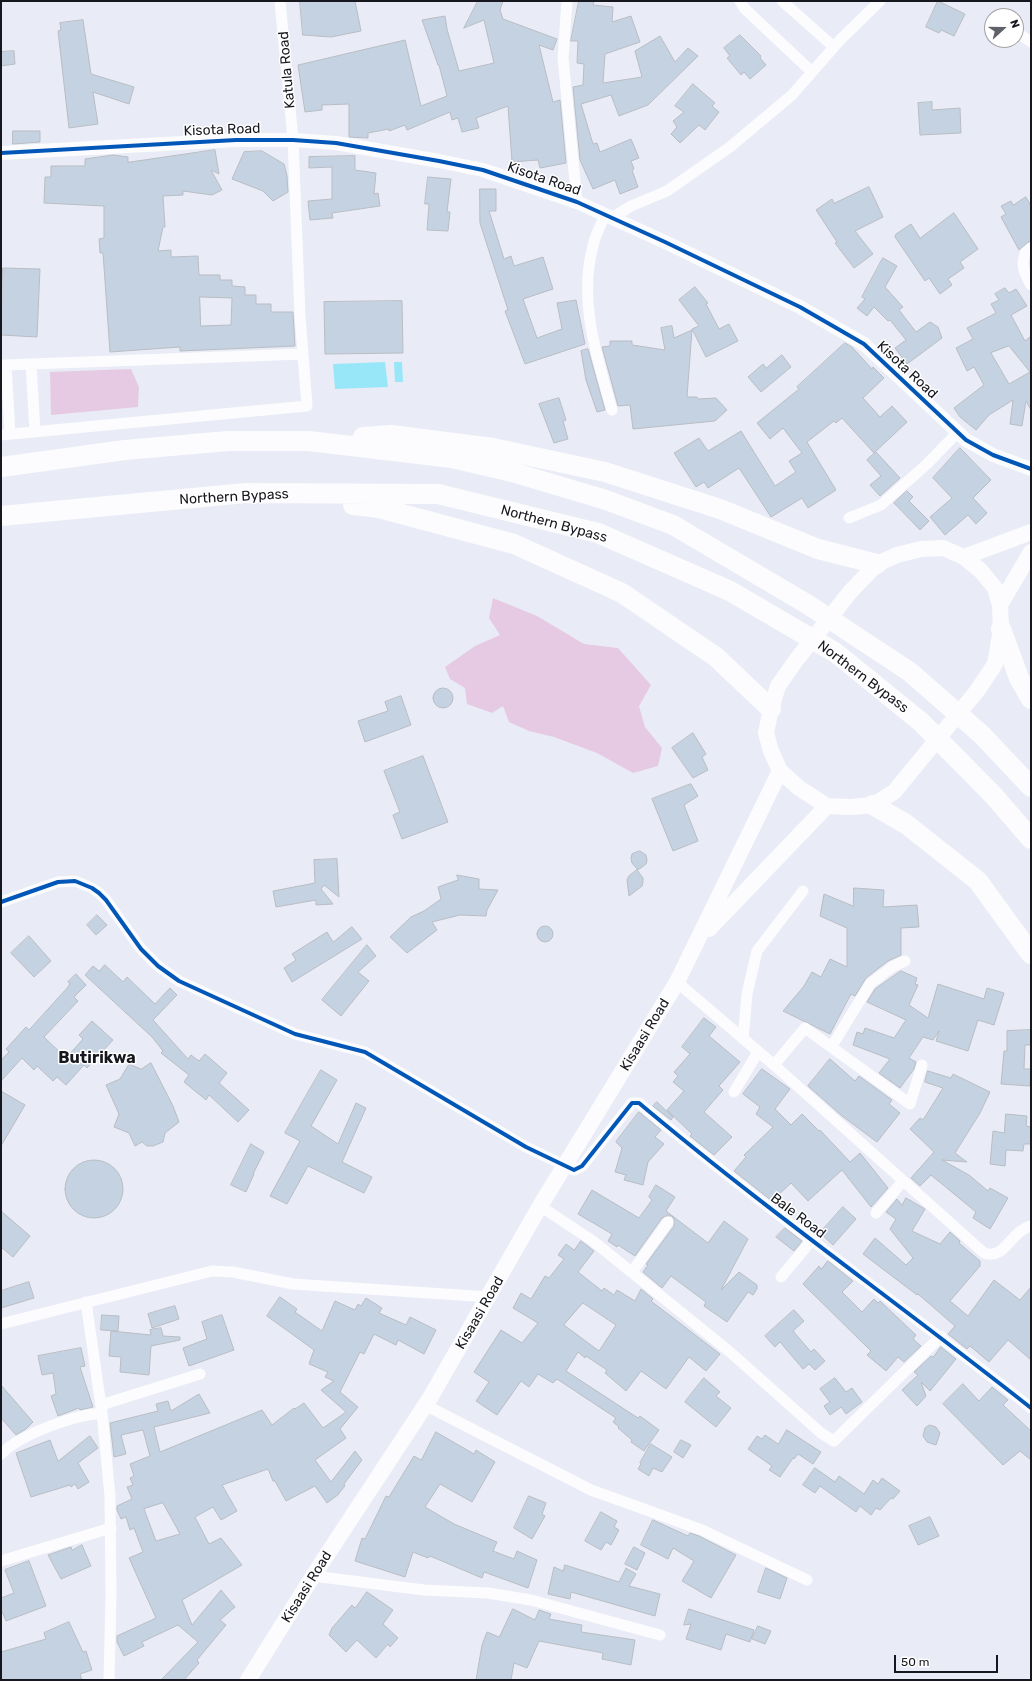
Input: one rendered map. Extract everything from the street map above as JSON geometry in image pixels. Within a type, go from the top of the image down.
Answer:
[{"type":"highway","points":[[309,441],[391,435],[493,448],[605,472],[720,509],[818,549],[877,564]]},
{"type":"highway","name":"Northern Bypass","points":[[1,467],[125,450],[204,443],[228,441],[309,441],[452,458],[512,472],[606,500],[673,525],[807,604],[910,672],[982,735],[1031,787]]},
{"type":"highway","name":"Northern Bypass","points":[[1,516],[246,493],[438,494],[605,536],[730,591],[836,653],[921,722],[994,796],[1031,839]]},
{"type":"highway","points":[[246,493],[379,508],[514,544],[622,593],[716,657],[771,710]]},
{"type":"highway","points":[[1001,629],[1019,678],[1031,699]]},
{"type":"highway","points":[[873,805],[906,824],[978,881],[1031,954]]},
{"type":"main road","points":[[964,557],[1031,532]]},
{"type":"main road","points":[[943,548],[964,557],[981,571],[995,588],[1000,605],[1001,629],[995,664],[976,691],[918,765],[894,792],[873,805],[851,807],[828,806],[799,788],[780,771],[766,733],[778,686],[797,659],[850,592],[877,564],[897,555],[921,549],[943,548]]},
{"type":"main road","points":[[1000,605],[1031,552]]},
{"type":"main road","name":"Kisaasi Road","points":[[248,1680],[313,1576],[425,1405],[490,1297],[540,1206],[677,982],[780,771]]},
{"type":"main road","name":"Kisaasi Road","points":[[699,939],[828,806]]},
{"type":"street","name":"Katula Road","points":[[35,432],[307,406],[303,354],[293,140],[280,1]]},
{"type":"street","points":[[567,1],[563,58],[577,202]]},
{"type":"street","points":[[740,1],[745,9],[812,72]]},
{"type":"street","points":[[782,1],[834,47]]},
{"type":"street","points":[[612,410],[594,345],[589,312],[588,272],[593,245],[608,216],[667,191],[730,147],[792,95],[834,47],[880,1]]},
{"type":"street","name":"Kisota Road","points":[[1,153],[236,140],[293,140],[336,143],[483,170],[577,202],[665,242],[800,307],[864,344],[958,432],[980,449],[1004,460],[1031,469]]},
{"type":"street","points":[[1031,248],[1025,253],[1022,263],[1024,274],[1031,285]]},
{"type":"street","points":[[31,364],[35,432],[6,434],[4,365],[31,364],[303,354]]},
{"type":"street","points":[[849,518],[881,505],[927,464],[958,432]]},
{"type":"street","points":[[1,902],[65,880],[83,884],[92,888],[106,900],[149,958],[179,981],[295,1034],[365,1052],[526,1147],[565,1167]]},
{"type":"street","points":[[743,1038],[747,994],[757,951],[803,891]]},
{"type":"street","points":[[832,1046],[870,984],[892,967],[905,961]]},
{"type":"street","points":[[677,982],[774,1065],[984,1253],[991,1256],[997,1254],[1018,1232],[1031,1226]]},
{"type":"street","points":[[774,1065],[805,1028],[832,1046],[910,1104],[922,1064]]},
{"type":"street","points":[[734,1092],[758,1052]]},
{"type":"street","name":"Bale Road","points":[[565,1167],[574,1170],[582,1166],[632,1103],[639,1102],[757,1200],[941,1336],[1031,1408]]},
{"type":"street","points":[[876,1213],[903,1181]]},
{"type":"street","points":[[540,1206],[594,1241],[730,1352],[821,1433],[834,1441],[941,1336]]},
{"type":"street","points":[[632,1272],[668,1222]]},
{"type":"street","points":[[781,1277],[812,1240]]},
{"type":"street","points":[[1,1324],[212,1271],[233,1272],[293,1284],[490,1297]]},
{"type":"street","points":[[86,1302],[101,1409],[107,1465],[111,1528],[109,1680]]},
{"type":"street","points":[[1,1454],[14,1444],[56,1425],[200,1374]]},
{"type":"street","points":[[425,1405],[591,1490],[702,1530],[806,1580]]},
{"type":"street","points":[[1,1561],[111,1528]]},
{"type":"street","points":[[313,1576],[424,1590],[488,1593],[531,1600],[660,1635]]},
{"type":"shaded area","points":[[131,369],[139,387],[138,407],[51,415],[50,372]]},
{"type":"shaded area","points":[[493,598],[537,616],[584,644],[618,648],[651,685],[639,706],[645,727],[662,748],[658,766],[633,773],[597,753],[554,737],[529,731],[509,722],[503,706],[492,713],[467,704],[465,688],[450,679],[445,667],[475,646],[500,635],[489,618]]},
{"type":"water","points":[[385,362],[388,387],[335,389],[333,364]]},
{"type":"water","points":[[394,362],[402,362],[403,382],[395,382]]},
{"type":"building","points":[[300,1],[355,1],[361,31],[331,37],[303,35]]},
{"type":"building","points":[[478,1],[503,1],[500,10],[503,19],[557,39],[553,50],[539,45],[553,102],[560,100],[566,163],[540,168],[538,160],[512,162],[508,106],[476,118],[479,128],[462,132],[458,118],[452,120],[450,112],[407,130],[405,125],[389,131],[389,129],[368,133],[368,138],[349,137],[349,104],[322,105],[322,110],[305,112],[298,65],[405,40],[421,106],[447,96],[439,65],[422,20],[445,16],[447,29],[459,71],[494,63],[484,20],[464,28]]},
{"type":"building","points":[[579,1],[594,1],[593,5],[613,7],[612,22],[631,16],[640,42],[605,54],[603,83],[642,77],[635,51],[660,36],[675,62],[688,48],[698,56],[648,105],[619,116],[611,95],[581,104],[593,144],[597,143],[600,152],[631,139],[639,158],[631,161],[634,169],[632,170],[638,187],[620,194],[615,180],[593,189],[580,160],[573,87],[583,85],[584,64],[577,63],[578,41],[571,41]]},
{"type":"building","points":[[938,1],[965,14],[954,36],[941,30],[939,33],[926,27]]},
{"type":"building","points":[[83,20],[91,74],[134,87],[129,104],[93,92],[98,124],[69,128],[58,31],[61,30],[60,23]]},
{"type":"building","points":[[740,35],[761,56],[760,58],[766,65],[750,79],[744,72],[741,75],[727,58],[730,56],[724,48]]},
{"type":"building","points":[[14,51],[15,64],[1,66],[1,52]]},
{"type":"building","points":[[693,84],[715,103],[712,106],[719,112],[705,130],[699,125],[680,143],[671,134],[677,127],[673,121],[684,112],[675,106]]},
{"type":"building","points":[[932,102],[932,110],[960,108],[961,133],[920,135],[918,103]]},
{"type":"building","points":[[13,131],[40,131],[40,142],[13,144]]},
{"type":"building","points":[[215,150],[219,174],[211,170],[222,190],[212,195],[183,191],[183,195],[163,196],[165,227],[163,227],[158,251],[171,250],[171,257],[198,256],[199,275],[220,275],[220,280],[232,280],[232,286],[245,287],[245,295],[256,295],[256,304],[271,304],[271,312],[293,312],[295,346],[180,351],[180,347],[110,352],[103,253],[100,253],[99,239],[104,238],[104,206],[44,203],[45,177],[51,177],[51,166],[85,166],[85,159],[113,155],[128,157],[128,162]],"holes":[[[200,297],[232,298],[231,325],[201,326]]]},
{"type":"building","points":[[262,151],[284,164],[287,176],[288,192],[273,201],[263,191],[232,179],[244,152]]},
{"type":"building","points":[[355,156],[355,170],[376,173],[374,194],[378,193],[380,206],[332,213],[333,218],[310,220],[308,201],[332,199],[332,167],[309,168],[309,157]]},
{"type":"building","points":[[428,177],[451,179],[447,212],[450,212],[448,231],[427,230],[429,204],[425,204]]},
{"type":"building","points":[[869,187],[883,217],[855,231],[873,254],[854,268],[835,243],[837,242],[816,210],[832,199],[834,203]]},
{"type":"building","points":[[480,189],[496,189],[496,211],[489,211],[504,259],[511,256],[514,266],[543,257],[553,289],[523,299],[537,338],[562,329],[557,303],[576,300],[585,344],[525,364],[505,311],[508,310],[480,223]]},
{"type":"building","points":[[1026,197],[1031,206],[1031,241],[1019,250],[1001,217],[1006,214],[1001,206],[1011,201],[1013,205]]},
{"type":"building","points":[[954,213],[978,249],[960,262],[964,268],[948,279],[952,285],[940,294],[929,278],[925,281],[895,237],[896,234],[911,224],[920,238]]},
{"type":"building","points":[[883,258],[897,266],[885,287],[903,307],[899,310],[916,332],[930,322],[938,327],[942,338],[907,364],[895,348],[906,340],[890,320],[888,321],[874,307],[867,316],[857,308],[865,299],[862,297]]},
{"type":"building","points":[[3,268],[40,269],[37,337],[1,335]]},
{"type":"building","points":[[695,287],[708,303],[706,304],[719,329],[729,324],[738,341],[706,357],[692,329],[699,326],[679,300]]},
{"type":"building","points":[[1005,288],[1009,293],[1016,289],[1027,306],[1011,315],[1025,341],[1031,336],[1031,410],[1026,401],[1022,426],[1010,424],[1013,400],[989,415],[976,430],[960,417],[954,408],[984,385],[974,367],[967,371],[956,348],[973,339],[967,328],[996,313],[991,304],[999,300],[995,294]],"holes":[[[1009,346],[1030,372],[1009,384],[991,353]]]},
{"type":"building","points":[[402,301],[403,353],[325,354],[324,302]]},
{"type":"building","points":[[672,326],[674,338],[692,330],[687,397],[697,397],[698,399],[716,398],[727,410],[715,421],[633,429],[630,405],[618,406],[602,347],[610,346],[610,341],[632,341],[632,345],[665,350],[661,328]]},
{"type":"building","points":[[845,343],[852,347],[872,369],[873,367],[884,378],[863,398],[880,417],[892,406],[907,422],[874,453],[842,418],[836,423],[834,421],[807,442],[836,490],[808,508],[802,498],[771,517],[739,468],[708,488],[704,482],[696,487],[674,453],[699,438],[708,451],[741,431],[775,486],[796,472],[789,461],[802,453],[783,428],[770,439],[757,423],[799,389],[797,387]]},
{"type":"building","points":[[588,349],[605,410],[597,412],[586,380],[581,351]]},
{"type":"building","points":[[782,355],[791,367],[761,392],[748,377],[763,364],[766,368]]},
{"type":"building","points":[[559,398],[566,420],[563,421],[568,439],[554,443],[539,404]]},
{"type":"building","points":[[960,448],[991,480],[973,498],[987,513],[976,524],[968,515],[945,535],[930,517],[952,498],[933,478]]},
{"type":"building","points":[[876,452],[900,478],[880,496],[870,485],[881,476],[867,460]]},
{"type":"building","points":[[907,491],[913,497],[909,501],[929,521],[920,530],[894,503]]},
{"type":"building","points":[[439,688],[447,688],[453,694],[453,702],[447,708],[439,708],[433,702],[433,694]]},
{"type":"building","points":[[401,696],[411,725],[365,742],[358,721],[388,711],[385,702]]},
{"type":"building","points":[[693,733],[706,754],[702,757],[708,770],[693,778],[672,748]]},
{"type":"building","points":[[423,756],[448,822],[402,839],[393,815],[400,812],[384,771]]},
{"type":"building","points":[[691,784],[698,796],[684,805],[698,841],[673,851],[652,799]]},
{"type":"building","points":[[640,851],[646,855],[647,860],[646,864],[638,870],[632,863],[631,858],[632,854]]},
{"type":"building","points":[[337,859],[339,897],[324,885],[321,889],[333,904],[316,905],[316,900],[276,907],[273,891],[315,883],[314,860]]},
{"type":"building","points":[[637,870],[643,878],[642,886],[629,896],[627,880],[629,876]]},
{"type":"building","points":[[457,875],[479,879],[479,889],[498,890],[487,910],[486,916],[460,915],[432,922],[437,930],[407,953],[390,937],[411,917],[424,911],[441,899],[438,887],[458,880]]},
{"type":"building","points":[[854,888],[884,890],[883,907],[917,905],[919,927],[901,928],[901,955],[888,961],[866,978],[855,996],[851,994],[830,1034],[783,1011],[804,986],[812,972],[821,977],[830,959],[847,967],[847,928],[820,916],[824,894],[853,906]]},
{"type":"building","points":[[97,915],[107,925],[96,935],[87,925]]},
{"type":"building","points":[[545,926],[551,928],[553,934],[551,940],[545,942],[539,940],[537,934],[539,928]]},
{"type":"building","points":[[352,927],[362,939],[292,982],[284,968],[296,960],[292,954],[327,932],[333,942]]},
{"type":"building","points":[[29,936],[51,961],[34,977],[11,953]]},
{"type":"building","points":[[367,945],[376,956],[358,972],[369,981],[341,1016],[322,1000]]},
{"type":"building","points":[[105,965],[123,982],[127,977],[155,1004],[170,988],[177,995],[153,1020],[188,1059],[191,1055],[199,1061],[205,1054],[227,1073],[219,1083],[249,1110],[238,1122],[209,1095],[206,1100],[184,1082],[189,1075],[161,1053],[163,1051],[152,1037],[85,975],[93,966],[99,971]]},
{"type":"building","points":[[901,971],[917,978],[915,984],[918,985],[909,1005],[928,1018],[938,984],[984,999],[987,988],[1004,993],[994,1025],[978,1020],[968,1051],[936,1041],[939,1031],[933,1040],[923,1037],[909,1058],[916,1062],[914,1069],[900,1088],[879,1073],[890,1059],[853,1045],[857,1032],[863,1034],[865,1028],[894,1038],[906,1020],[867,1002],[875,989]]},
{"type":"building","points":[[76,974],[86,985],[74,997],[78,1001],[44,1037],[66,1058],[83,1039],[79,1035],[92,1021],[113,1040],[87,1068],[84,1065],[66,1085],[57,1077],[53,1081],[37,1066],[34,1070],[22,1058],[1,1081],[1,1060],[9,1052],[6,1049],[26,1027],[29,1030],[68,987],[70,983],[68,982]]},
{"type":"building","points":[[704,1018],[716,1027],[709,1036],[740,1062],[719,1086],[723,1090],[704,1112],[732,1137],[714,1155],[690,1136],[692,1134],[667,1110],[684,1091],[673,1082],[678,1076],[674,1072],[690,1054],[682,1047]]},
{"type":"building","points":[[1031,1030],[1031,1045],[1025,1045],[1024,1069],[1031,1069],[1030,1086],[1001,1084],[1004,1051],[1007,1051],[1007,1031]]},
{"type":"building","points":[[830,1059],[855,1081],[859,1076],[892,1100],[889,1104],[900,1113],[877,1142],[842,1116],[808,1086]]},
{"type":"building","points":[[151,1063],[173,1106],[179,1122],[165,1133],[163,1142],[153,1146],[147,1146],[142,1142],[135,1146],[129,1133],[114,1127],[119,1114],[106,1085],[120,1079],[129,1064],[141,1069]]},
{"type":"building","points":[[762,1069],[790,1089],[775,1109],[791,1125],[802,1114],[819,1131],[820,1130],[850,1162],[860,1153],[888,1188],[871,1207],[842,1170],[808,1201],[791,1183],[772,1201],[734,1171],[746,1157],[744,1155],[773,1127],[756,1114],[760,1107],[743,1094]]},
{"type":"building","points":[[321,1070],[337,1080],[311,1126],[338,1144],[356,1103],[366,1108],[342,1162],[372,1177],[364,1193],[308,1166],[287,1204],[270,1196],[300,1141],[285,1133]]},
{"type":"building","points":[[928,1071],[951,1078],[953,1074],[990,1092],[980,1113],[955,1153],[967,1162],[942,1160],[969,1175],[988,1191],[990,1188],[1008,1198],[990,1229],[973,1218],[976,1212],[931,1175],[920,1186],[911,1178],[934,1152],[910,1129],[920,1118],[923,1120],[943,1088],[925,1082]]},
{"type":"building","points":[[1,1091],[25,1105],[1,1146]]},
{"type":"building","points":[[657,1102],[673,1117],[671,1120],[653,1106]]},
{"type":"building","points":[[639,1112],[661,1130],[655,1137],[664,1144],[648,1162],[643,1185],[624,1180],[626,1175],[615,1172],[622,1148],[616,1142]]},
{"type":"building","points":[[1006,1114],[1027,1116],[1026,1126],[1031,1127],[1031,1144],[1024,1144],[1023,1151],[1006,1150],[1005,1166],[990,1164],[993,1131],[1004,1133]]},
{"type":"building","points":[[251,1144],[264,1152],[246,1192],[231,1185]]},
{"type":"building","points":[[88,1160],[100,1160],[115,1168],[123,1183],[123,1195],[115,1210],[100,1218],[88,1218],[73,1210],[65,1195],[65,1183],[73,1168]]},
{"type":"building","points":[[656,1185],[675,1197],[666,1211],[708,1243],[724,1221],[748,1239],[721,1290],[739,1272],[757,1285],[757,1289],[753,1295],[748,1292],[727,1322],[704,1306],[706,1302],[671,1276],[662,1288],[643,1272],[648,1265],[646,1264],[674,1226],[672,1216],[662,1218],[635,1256],[618,1245],[617,1247],[608,1241],[612,1234],[578,1214],[592,1190],[639,1218],[652,1200],[649,1197]]},
{"type":"building","points":[[906,1198],[925,1209],[912,1231],[940,1244],[950,1232],[960,1241],[959,1243],[980,1261],[980,1266],[950,1301],[968,1316],[994,1280],[1020,1300],[1031,1287],[1031,1360],[1008,1340],[989,1362],[970,1346],[967,1349],[948,1334],[955,1326],[918,1294],[917,1295],[863,1254],[875,1238],[906,1265],[913,1258],[890,1229],[896,1219],[886,1212],[897,1199],[902,1205]]},
{"type":"building","points":[[843,1207],[856,1219],[833,1245],[820,1233]]},
{"type":"building","points":[[1,1211],[30,1236],[13,1257],[1,1247]]},
{"type":"building","points":[[785,1228],[802,1241],[794,1251],[776,1237]]},
{"type":"building","points":[[581,1241],[594,1251],[578,1272],[602,1291],[604,1288],[614,1295],[617,1290],[635,1301],[641,1289],[653,1299],[651,1301],[720,1354],[706,1371],[689,1357],[666,1389],[641,1371],[626,1391],[605,1373],[607,1370],[586,1356],[585,1358],[578,1352],[566,1371],[638,1418],[640,1416],[659,1430],[644,1451],[631,1442],[632,1440],[618,1428],[619,1427],[613,1422],[616,1418],[557,1379],[553,1383],[538,1374],[529,1387],[521,1381],[497,1415],[476,1401],[489,1382],[474,1372],[501,1330],[522,1343],[538,1323],[513,1308],[521,1293],[531,1299],[545,1276],[549,1278],[564,1259],[558,1255],[566,1244],[574,1250]],"holes":[[[583,1303],[616,1325],[599,1351],[564,1325]]]},
{"type":"building","points":[[828,1261],[853,1281],[842,1292],[862,1312],[874,1299],[878,1303],[880,1301],[916,1335],[913,1339],[921,1346],[904,1362],[898,1357],[886,1371],[867,1355],[871,1351],[803,1284],[819,1266],[821,1269]]},
{"type":"building","points":[[29,1282],[34,1298],[1,1308],[1,1291]]},
{"type":"building","points":[[280,1297],[297,1309],[295,1312],[322,1331],[335,1301],[355,1310],[358,1304],[361,1306],[366,1298],[382,1308],[379,1313],[406,1325],[410,1317],[436,1330],[424,1354],[398,1340],[396,1345],[374,1334],[364,1354],[360,1352],[340,1392],[358,1407],[340,1429],[346,1438],[315,1460],[331,1482],[355,1451],[362,1460],[344,1484],[345,1486],[339,1494],[327,1503],[315,1486],[286,1501],[275,1481],[273,1481],[268,1469],[222,1485],[237,1511],[221,1520],[213,1507],[195,1517],[209,1544],[221,1538],[242,1565],[182,1600],[192,1625],[221,1590],[235,1607],[220,1620],[226,1625],[197,1660],[199,1663],[184,1680],[161,1680],[198,1642],[178,1625],[142,1642],[144,1646],[124,1656],[117,1642],[117,1636],[156,1618],[129,1558],[143,1552],[134,1528],[130,1530],[126,1517],[121,1519],[117,1510],[117,1506],[132,1499],[127,1487],[133,1485],[130,1478],[134,1476],[130,1464],[150,1456],[143,1430],[121,1435],[126,1454],[114,1457],[110,1423],[158,1411],[156,1404],[168,1401],[171,1411],[199,1394],[210,1413],[154,1427],[160,1452],[262,1410],[272,1425],[294,1408],[295,1409],[304,1403],[323,1428],[346,1412],[321,1390],[334,1381],[325,1377],[328,1372],[309,1364],[314,1350],[267,1316]],"holes":[[[163,1503],[180,1534],[156,1541],[144,1509]]]},
{"type":"building","points":[[175,1306],[179,1319],[152,1328],[148,1314]]},
{"type":"building","points":[[794,1310],[804,1321],[793,1331],[811,1352],[814,1349],[825,1361],[815,1370],[809,1364],[803,1369],[780,1342],[775,1347],[765,1336]]},
{"type":"building","points":[[102,1315],[119,1316],[118,1331],[101,1330]]},
{"type":"building","points":[[222,1315],[234,1350],[189,1366],[183,1348],[207,1339],[202,1322]]},
{"type":"building","points":[[161,1328],[163,1336],[180,1337],[180,1340],[151,1346],[149,1375],[120,1372],[121,1357],[109,1356],[111,1331],[151,1335],[150,1330]]},
{"type":"building","points":[[941,1347],[956,1359],[930,1391],[921,1382],[926,1396],[917,1406],[902,1390],[918,1375],[914,1372],[931,1356],[933,1357]]},
{"type":"building","points":[[81,1348],[85,1366],[80,1367],[93,1407],[80,1410],[79,1408],[58,1416],[51,1396],[56,1394],[53,1373],[42,1375],[38,1356]]},
{"type":"building","points":[[704,1378],[720,1392],[716,1396],[731,1408],[716,1427],[685,1402]]},
{"type":"building","points":[[835,1378],[846,1392],[852,1388],[862,1402],[846,1414],[841,1407],[830,1415],[824,1406],[830,1402],[820,1389]]},
{"type":"building","points":[[963,1384],[979,1401],[992,1387],[1008,1400],[1003,1405],[1031,1431],[1031,1460],[1020,1451],[1003,1465],[943,1404]]},
{"type":"building","points":[[1,1385],[33,1422],[26,1429],[16,1435],[1,1418]]},
{"type":"building","points":[[930,1425],[936,1427],[940,1433],[936,1445],[927,1442],[923,1436],[925,1428]]},
{"type":"building","points":[[787,1430],[821,1452],[813,1464],[798,1454],[794,1459],[793,1458],[780,1477],[769,1470],[772,1466],[748,1449],[757,1436],[762,1439],[765,1435],[778,1444]]},
{"type":"building","points":[[436,1432],[474,1454],[476,1450],[495,1462],[472,1502],[440,1484],[425,1507],[454,1524],[497,1542],[493,1551],[514,1559],[517,1551],[537,1560],[528,1588],[484,1572],[482,1578],[430,1556],[428,1558],[413,1552],[405,1577],[355,1561],[362,1538],[365,1539],[386,1496],[389,1497],[414,1456],[421,1460]]},
{"type":"building","points":[[90,1436],[98,1448],[78,1463],[89,1482],[78,1489],[75,1484],[71,1487],[70,1485],[31,1497],[16,1453],[50,1440],[58,1461]]},
{"type":"building","points":[[681,1440],[691,1445],[683,1458],[674,1452]]},
{"type":"building","points":[[651,1444],[672,1457],[662,1472],[653,1468],[649,1476],[638,1469]]},
{"type":"building","points":[[815,1468],[835,1482],[839,1476],[864,1494],[873,1480],[878,1484],[882,1478],[900,1491],[880,1510],[876,1508],[871,1515],[860,1506],[856,1512],[820,1486],[815,1493],[803,1485]]},
{"type":"building","points":[[529,1496],[546,1503],[542,1514],[545,1516],[532,1539],[514,1528]]},
{"type":"building","points":[[601,1512],[617,1521],[614,1527],[619,1530],[611,1545],[606,1542],[601,1550],[585,1541]]},
{"type":"building","points":[[930,1517],[939,1536],[918,1545],[909,1526]]},
{"type":"building","points":[[653,1520],[688,1536],[690,1533],[699,1536],[736,1555],[711,1598],[682,1581],[694,1561],[673,1548],[668,1559],[641,1545]]},
{"type":"building","points":[[82,1545],[91,1566],[61,1579],[48,1555],[71,1547],[72,1550]]},
{"type":"building","points":[[634,1547],[645,1553],[637,1570],[625,1564]]},
{"type":"building","points":[[29,1561],[46,1606],[6,1621],[1,1609],[1,1598],[14,1593],[5,1570]]},
{"type":"building","points":[[565,1565],[619,1582],[626,1568],[636,1574],[629,1586],[660,1594],[655,1616],[571,1592],[570,1599],[548,1594],[554,1567],[563,1571]]},
{"type":"building","points":[[766,1568],[787,1578],[780,1599],[758,1592]]},
{"type":"building","points":[[367,1592],[393,1610],[383,1624],[398,1638],[390,1647],[388,1644],[376,1658],[357,1640],[346,1652],[329,1635],[332,1628],[352,1605],[355,1608]]},
{"type":"building","points":[[513,1609],[535,1620],[539,1610],[551,1614],[549,1619],[582,1625],[581,1632],[635,1640],[631,1665],[602,1659],[603,1653],[539,1641],[527,1668],[514,1663],[511,1680],[476,1680],[482,1645],[487,1632],[499,1637]]},
{"type":"building","points":[[689,1609],[754,1630],[750,1642],[726,1634],[721,1650],[686,1639],[691,1624],[684,1625]]},
{"type":"building","points":[[69,1622],[83,1652],[86,1651],[92,1670],[80,1674],[82,1680],[1,1680],[1,1652],[46,1639],[44,1633]]},
{"type":"building","points":[[758,1626],[771,1631],[765,1644],[752,1639]]},
{"type":"cycle path","points":[[1,153],[236,140],[293,140],[336,143],[483,170],[577,202],[665,242],[800,307],[864,344],[966,440],[993,455],[1031,469]]},
{"type":"cycle path","points":[[1,902],[58,882],[75,881],[92,888],[106,900],[141,949],[158,966],[179,981],[295,1034],[365,1052],[526,1147],[574,1170],[582,1166],[632,1103],[639,1103],[687,1143],[1031,1408]]},
{"type":"district","name":"Butirikwa","points":[[97,1058]]}]
